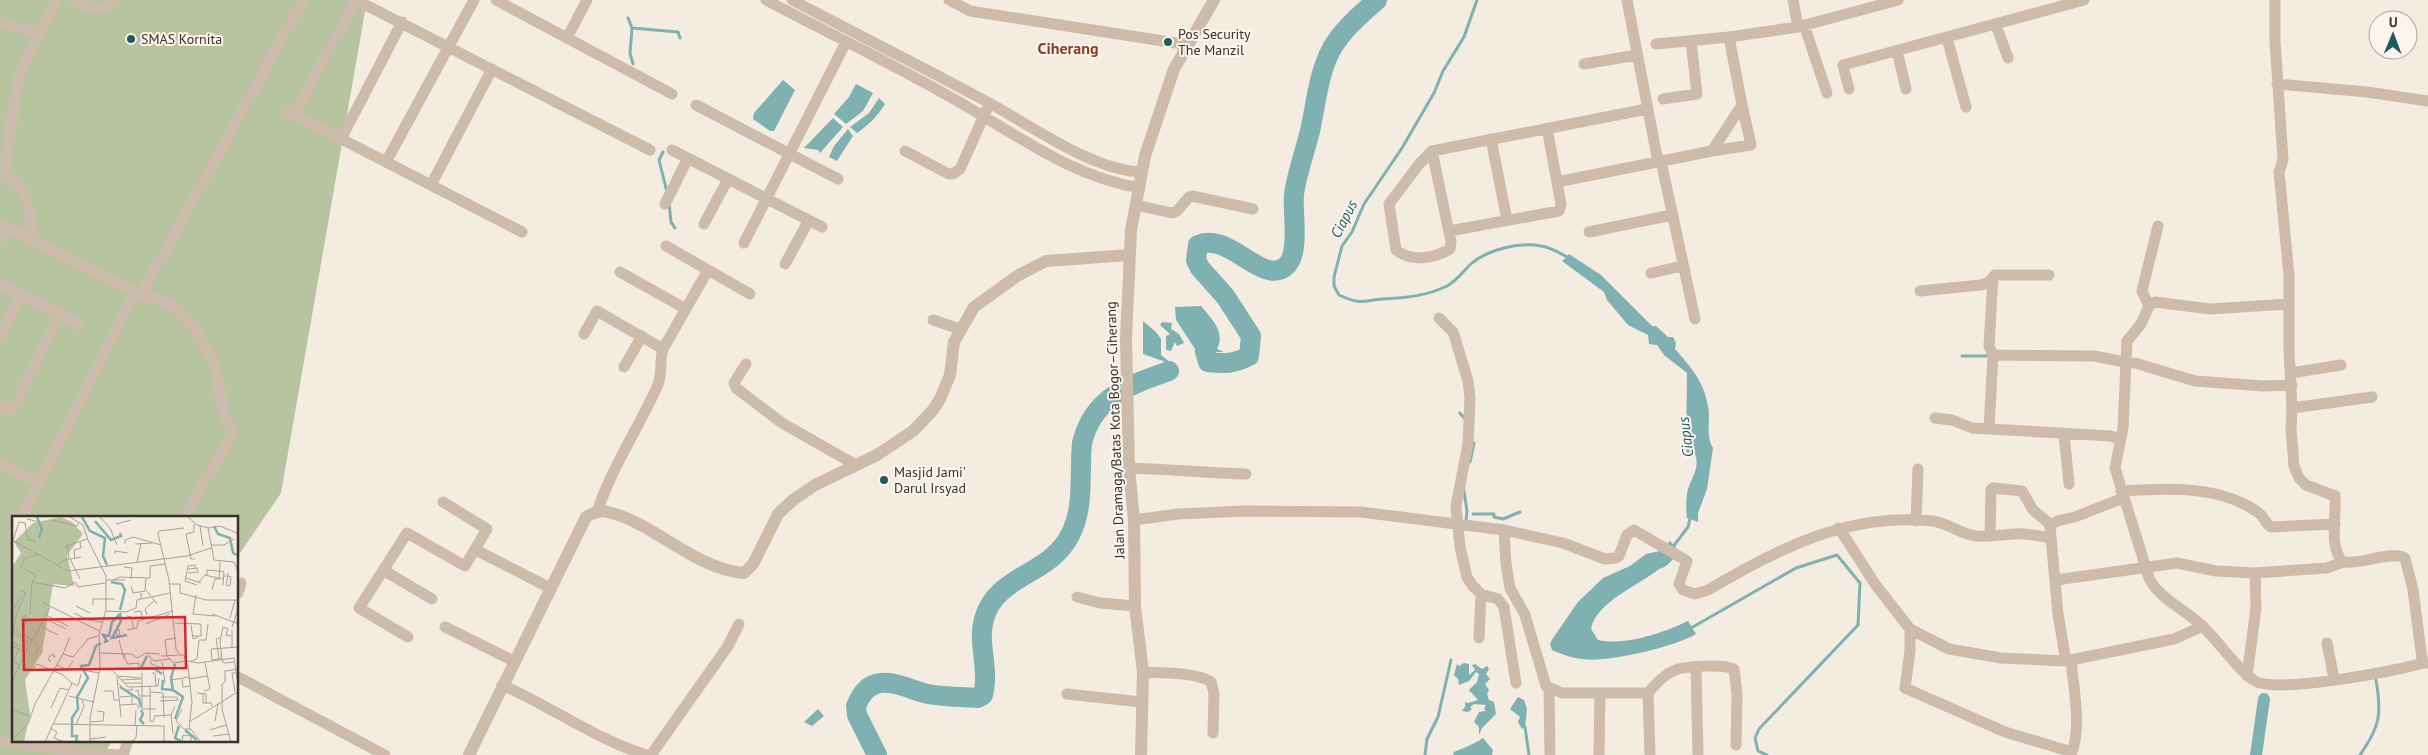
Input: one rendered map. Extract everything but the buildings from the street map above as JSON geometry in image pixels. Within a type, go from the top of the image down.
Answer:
[{"type":"street","points":[[33,240],[30,205],[16,183],[8,178],[4,170],[20,75],[56,0]]},
{"type":"street","points":[[73,0],[100,9],[110,6],[114,0]]},
{"type":"street","points":[[23,516],[138,294],[303,0]]},
{"type":"street","points":[[522,232],[290,113],[356,0],[650,150]]},
{"type":"street","points":[[386,162],[474,0]]},
{"type":"street","points":[[496,0],[672,94]]},
{"type":"street","points":[[567,38],[587,0]]},
{"type":"street","points":[[766,0],[984,115],[1045,154],[1087,174],[1140,188]]},
{"type":"street","points":[[792,0],[991,104],[1068,147],[1114,167],[1142,172]]},
{"type":"street","points":[[949,0],[961,3],[970,11],[1189,45]]},
{"type":"street","name":"Jalan Dramaga/Batas Kota Bogor–Ciherang","points":[[1141,755],[1143,672],[1135,606],[1134,520],[1129,468],[1125,318],[1130,255],[1136,205],[1152,132],[1174,69],[1214,0]]},
{"type":"street","points":[[1627,0],[1648,109],[1695,319]]},
{"type":"street","points":[[1793,0],[1827,93]]},
{"type":"street","points":[[1656,44],[1729,37],[1801,26],[1898,0]]},
{"type":"street","points":[[1850,89],[1843,65],[2084,0]]},
{"type":"street","points":[[2275,0],[2277,84],[2282,160],[2279,172],[2288,254],[2292,385],[2291,438],[2296,472],[2306,485],[2334,494],[2337,552],[2343,562]]},
{"type":"street","points":[[0,22],[40,34]]},
{"type":"street","points":[[341,139],[402,22]]},
{"type":"street","points":[[1996,25],[2008,58]]},
{"type":"street","points":[[1557,182],[1751,145],[1729,37]]},
{"type":"street","points":[[1947,38],[1966,107]]},
{"type":"street","points":[[1663,99],[1696,94],[1691,41]]},
{"type":"street","points":[[744,244],[846,42]]},
{"type":"street","points":[[1897,51],[1906,90]]},
{"type":"street","points":[[1584,64],[1637,55]]},
{"type":"street","points":[[431,185],[492,69]]},
{"type":"street","points":[[2277,84],[2366,92],[2428,102]]},
{"type":"street","points":[[905,151],[944,172],[953,174],[960,169],[984,115],[991,104]]},
{"type":"street","points":[[696,105],[838,179]]},
{"type":"street","points":[[1712,151],[1742,105]]},
{"type":"street","points":[[1432,151],[1449,231],[1450,249],[1441,255],[1420,258],[1401,254],[1396,250],[1389,204],[1420,163],[1432,151],[1648,109]]},
{"type":"street","points":[[1449,231],[1559,212],[1562,204],[1547,128]]},
{"type":"street","points":[[1491,139],[1507,220]]},
{"type":"street","points":[[672,150],[822,227]]},
{"type":"street","points":[[665,204],[688,158]]},
{"type":"street","points":[[1108,181],[1114,167]]},
{"type":"street","points":[[704,224],[728,179]]},
{"type":"street","points":[[1136,205],[1172,213],[1177,211],[1192,196],[1253,209]]},
{"type":"street","points":[[1589,232],[1672,215]]},
{"type":"street","points":[[786,264],[809,220]]},
{"type":"street","points":[[0,239],[3,225],[138,294],[171,304],[194,327],[202,344],[213,358],[225,417],[233,428],[188,512]]},
{"type":"street","points":[[2149,306],[2142,291],[2158,226]]},
{"type":"street","points":[[666,246],[750,294]]},
{"type":"street","points":[[469,755],[586,516],[597,512],[608,512],[641,526],[704,561],[731,571],[744,573],[753,564],[771,527],[785,507],[815,485],[877,455],[914,431],[933,410],[948,381],[954,342],[974,307],[1037,264],[1056,259],[1130,255]]},
{"type":"street","points":[[1651,273],[1683,266]]},
{"type":"street","points":[[597,512],[614,470],[659,384],[660,356],[663,349],[708,270]]},
{"type":"street","points":[[620,272],[686,309]]},
{"type":"street","points":[[1920,291],[1981,285],[1989,282],[1993,277],[2049,275]]},
{"type":"street","points":[[1989,429],[1993,355],[1989,346],[1993,277]]},
{"type":"street","points":[[0,283],[78,324]]},
{"type":"street","points":[[0,336],[21,294]]},
{"type":"street","points":[[2056,580],[2147,567],[2177,562],[2216,571],[2256,573],[2327,568],[2343,562],[2360,562],[2395,555],[2404,556],[2413,590],[2426,663],[2401,669],[2334,679],[2263,685],[2248,676],[2203,626],[2183,609],[2159,593],[2152,584],[2147,567],[2122,494],[2115,468],[2123,428],[2130,363],[2127,341],[2141,324],[2149,306],[2158,302],[2210,309],[2289,304]]},
{"type":"street","points":[[584,334],[598,311],[663,349]]},
{"type":"street","points":[[0,406],[12,412],[60,315]]},
{"type":"street","points":[[1439,318],[1453,332],[1470,388],[1468,444],[1456,506],[1467,577],[1476,590],[1481,594],[1498,599],[1504,607],[1516,683]]},
{"type":"street","points":[[933,320],[960,329]]},
{"type":"street","points":[[624,367],[642,336]]},
{"type":"street","points":[[1993,355],[2094,356],[2130,363],[2195,381],[2263,386],[2292,385]]},
{"type":"street","points":[[746,364],[734,383],[736,388],[782,423],[856,465]]},
{"type":"street","points":[[2291,373],[2341,365]]},
{"type":"street","points":[[2292,408],[2372,397]]},
{"type":"street","points":[[1935,418],[1952,420],[1968,428],[2111,436],[2120,440]]},
{"type":"street","points":[[2064,434],[2069,484]]},
{"type":"street","points":[[0,464],[39,483]]},
{"type":"street","points":[[1129,468],[1165,469],[1196,473],[1246,474]]},
{"type":"street","points":[[1916,521],[1918,469]]},
{"type":"street","points":[[1990,536],[1991,490],[1993,488],[2021,490],[2033,510],[2051,525]]},
{"type":"street","points":[[2051,525],[2057,521],[2075,517],[2122,494],[2166,489],[2211,494],[2231,499],[2258,513],[2270,527],[2335,524]]},
{"type":"street","points":[[408,637],[359,608],[407,533],[465,566],[476,550],[487,528],[443,502]]},
{"type":"street","points":[[1134,520],[1178,514],[1286,510],[1361,512],[1504,530],[1563,543],[1609,559],[1619,556],[1627,535],[1632,529],[1661,544],[1687,562],[1679,581],[1680,588],[1695,594],[1708,590],[1802,541],[1839,528],[1916,521],[1938,522],[1969,535],[2026,534],[2051,538]]},
{"type":"street","points":[[1910,629],[1910,651],[1905,688],[2005,732],[2071,754],[2076,710],[2060,626],[2051,525]]},
{"type":"street","points":[[1839,528],[1875,584],[1910,629],[1942,647],[2001,658],[2068,661],[2174,639],[2203,626]]},
{"type":"street","points":[[1504,530],[1506,564],[1510,588],[1525,615],[1540,674],[1549,689],[1550,755]]},
{"type":"street","points":[[476,550],[550,588]]},
{"type":"street","points":[[383,570],[432,599]]},
{"type":"street","points":[[2248,676],[2256,608],[2256,573]]},
{"type":"street","points":[[1479,638],[1481,594]]},
{"type":"street","points":[[1077,597],[1100,603],[1135,606]]},
{"type":"street","points":[[652,755],[728,646],[739,624]]},
{"type":"street","points":[[445,627],[514,661]]},
{"type":"street","points":[[2327,643],[2334,679]]},
{"type":"street","points":[[1650,755],[1648,693],[1660,680],[1675,670],[1730,667],[1734,670],[1736,745]]},
{"type":"street","points":[[1696,668],[1698,755]]},
{"type":"street","points":[[1143,672],[1186,675],[1203,678],[1211,682],[1214,693],[1212,733]]},
{"type":"street","points":[[239,678],[385,755]]},
{"type":"street","points":[[502,685],[527,696],[586,730],[646,755]]},
{"type":"street","points":[[1549,689],[1562,693],[1648,693]]},
{"type":"street","points":[[1067,694],[1141,702]]},
{"type":"street","points":[[1599,755],[1600,694]]},
{"type":"street","points":[[14,742],[41,744],[96,754],[124,755],[128,742]]},
{"type":"green space","points":[[0,0],[367,0],[281,493],[239,555],[239,516],[12,516],[12,742],[111,742],[103,755],[0,755]]},
{"type":"water","points":[[783,80],[795,90],[774,131],[770,131],[753,119],[754,113]]},
{"type":"water","points":[[856,84],[873,93],[863,111],[846,124],[834,114],[849,97]]},
{"type":"water","points":[[879,98],[885,104],[879,113],[857,133],[850,127],[869,113]]},
{"type":"water","points":[[833,118],[843,127],[820,153],[818,150],[804,148]]},
{"type":"water","points":[[848,129],[853,136],[837,161],[829,157],[834,146]]},
{"type":"water","points":[[1569,254],[1601,275],[1652,326],[1656,326],[1668,337],[1673,337],[1676,343],[1675,349],[1700,382],[1709,411],[1709,438],[1713,448],[1707,489],[1698,513],[1698,522],[1687,518],[1686,512],[1688,489],[1697,465],[1695,454],[1692,453],[1688,456],[1686,450],[1687,373],[1664,355],[1657,345],[1649,344],[1648,335],[1628,325],[1607,300],[1604,292],[1562,261]]},
{"type":"water","points":[[1201,306],[1213,320],[1219,331],[1220,337],[1217,349],[1224,352],[1197,352],[1176,320],[1175,307]]},
{"type":"water","points":[[1143,321],[1161,339],[1161,355],[1175,366],[1177,376],[1171,374],[1163,361],[1143,354]]},
{"type":"water","points":[[1162,322],[1172,323],[1171,329],[1179,334],[1184,343],[1177,346],[1175,342],[1171,351],[1166,350],[1166,336],[1170,334],[1160,325]]},
{"type":"water","points":[[1670,541],[1679,551],[1670,562],[1609,603],[1594,619],[1591,629],[1598,640],[1620,641],[1656,634],[1688,621],[1696,634],[1657,649],[1607,659],[1578,658],[1552,650],[1550,644],[1553,638],[1578,602],[1603,578],[1630,566],[1646,554],[1660,551]]},
{"type":"water","points":[[1464,663],[1469,664],[1469,675],[1475,670],[1472,665],[1475,664],[1482,669],[1487,666],[1489,669],[1486,674],[1490,679],[1485,684],[1489,690],[1487,694],[1489,700],[1494,702],[1496,714],[1482,728],[1479,735],[1479,727],[1474,722],[1479,712],[1486,711],[1484,709],[1486,705],[1474,704],[1468,712],[1462,711],[1465,707],[1465,702],[1478,700],[1469,690],[1477,682],[1479,674],[1476,672],[1469,681],[1459,685],[1458,679],[1454,675],[1457,664],[1459,666]]},
{"type":"water","points":[[1518,697],[1524,700],[1527,709],[1525,727],[1522,729],[1518,722],[1520,717],[1510,709]]},
{"type":"water","points":[[818,709],[824,716],[812,726],[804,722]]},
{"type":"water","points":[[1483,738],[1493,750],[1492,755],[1453,755],[1454,752]]},
{"type":"waterway","points":[[1205,352],[1208,362],[1224,363],[1239,361],[1249,356],[1251,336],[1225,296],[1200,268],[1196,260],[1198,245],[1210,243],[1221,245],[1255,264],[1276,271],[1285,267],[1290,261],[1293,253],[1295,233],[1295,186],[1310,131],[1323,69],[1331,50],[1340,36],[1377,0]]},
{"type":"waterway","name":"Ciapus","points":[[1477,0],[1464,37],[1443,71],[1434,93],[1402,148],[1364,204],[1352,232],[1342,246],[1334,277],[1334,286],[1339,295],[1357,301],[1407,297],[1432,292],[1447,286],[1472,263],[1496,250],[1514,246],[1533,245],[1552,249],[1569,258]]},
{"type":"waterway","points":[[628,18],[632,28]]},
{"type":"waterway","points":[[633,64],[630,53],[632,28],[678,32],[680,38]]},
{"type":"waterway","points":[[663,152],[659,160],[667,192]]},
{"type":"waterway","points":[[669,203],[671,222],[675,228]]},
{"type":"waterway","points":[[1962,356],[1988,356]]},
{"type":"waterway","points":[[877,755],[857,715],[856,706],[863,693],[872,685],[889,683],[922,693],[940,696],[978,698],[983,695],[985,676],[982,628],[984,619],[990,604],[999,593],[1049,560],[1060,550],[1069,537],[1074,526],[1079,503],[1082,443],[1087,427],[1095,414],[1115,395],[1140,382],[1169,371]]},
{"type":"waterway","points":[[1460,413],[1465,419]]},
{"type":"waterway","points":[[1470,462],[1474,443]]},
{"type":"waterway","points":[[1464,491],[1467,511],[1466,521]]},
{"type":"waterway","points":[[1473,514],[1494,514],[1494,517],[1503,519],[1520,512]]},
{"type":"waterway","name":"Ciapus","points":[[1672,548],[1688,527],[1691,515]]},
{"type":"waterway","name":"Ciapus","points":[[1691,628],[1796,568],[1837,555],[1860,583],[1858,625],[1759,729],[1755,738],[1758,751],[1767,755]]},
{"type":"waterway","points":[[1425,755],[1427,739],[1438,717],[1451,660]]},
{"type":"waterway","points":[[2360,755],[2372,736],[2378,720],[2379,702],[2376,680]]},
{"type":"waterway","points":[[2256,755],[2264,699]]},
{"type":"waterway","points":[[1525,727],[1529,755]]},
{"type":"place","name":"SMAS Kornita","points":[[131,39]]},
{"type":"place","name":"Pos Security The Manzil","points":[[1168,42]]},
{"type":"place","name":"Masjid Jami' Darul Irsyad","points":[[884,480]]},
{"type":"district","name":"Ciherang","points":[[1068,48]]}]
